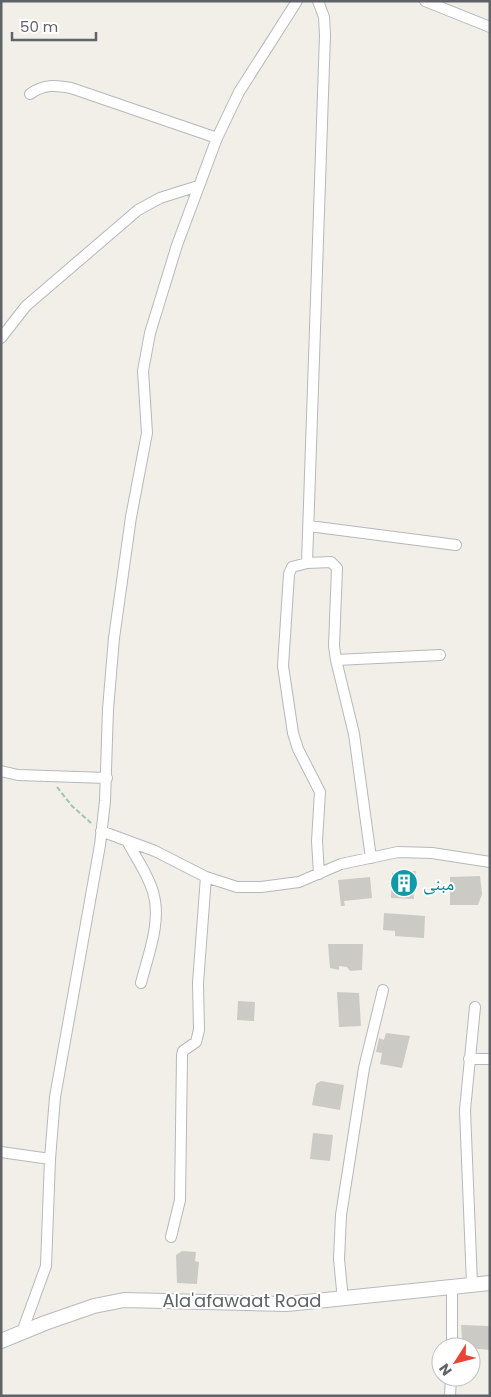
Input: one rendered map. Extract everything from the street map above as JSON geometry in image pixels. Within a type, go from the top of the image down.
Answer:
[{"type":"street","points":[[22,1332],[46,1266],[50,1158],[57,1078],[76,987],[101,831],[107,778],[108,709],[114,638],[131,517],[146,434],[143,371],[150,333],[198,186],[217,138],[240,92],[297,1]]},
{"type":"street","points":[[307,563],[325,35],[324,17],[318,1]]},
{"type":"street","points":[[426,1],[490,27]]},
{"type":"street","points":[[30,94],[40,87],[55,85],[71,88],[217,138]]},
{"type":"street","points":[[1,338],[26,306],[138,210],[160,198],[198,186]]},
{"type":"street","points":[[309,526],[456,545]]},
{"type":"street","points":[[319,874],[317,841],[320,792],[298,749],[293,733],[283,666],[289,574],[292,567],[307,563],[331,562],[337,568],[334,646],[354,734],[371,858]]},
{"type":"street","points":[[336,660],[440,655]]},
{"type":"street","points":[[1,771],[18,775],[107,778]]},
{"type":"street","points":[[101,831],[173,859],[206,877],[237,887],[261,887],[299,882],[341,864],[414,851],[490,862]]},
{"type":"street","points":[[127,841],[149,881],[155,907],[152,945],[141,983]]},
{"type":"street","points":[[171,1237],[180,1200],[182,1055],[183,1051],[196,1042],[199,1030],[198,984],[206,877]]},
{"type":"street","points":[[343,1300],[339,1252],[341,1214],[364,1068],[383,990]]},
{"type":"street","points":[[472,1284],[465,1148],[465,1110],[474,1007]]},
{"type":"street","points":[[469,1059],[490,1058]]},
{"type":"street","points":[[1,1152],[50,1158]]},
{"type":"street","name":"Ala'afawaat Road","points":[[1,1342],[22,1332],[94,1306],[124,1300],[286,1304],[343,1300],[490,1283]]},
{"type":"street","points":[[452,1287],[452,1337]]},
{"type":"path","points":[[56,786],[72,806],[101,831]]},
{"type":"building","name":"مبنى","points":[[416,871],[415,878],[418,880],[413,887],[414,899],[391,898],[392,873]]},
{"type":"building","points":[[480,876],[482,894],[478,905],[450,905],[450,877]]},
{"type":"building","points":[[370,877],[372,898],[344,901],[345,906],[341,906],[338,880]]},
{"type":"building","points":[[384,913],[425,916],[424,938],[395,936],[395,931],[383,930]]},
{"type":"building","points":[[328,944],[363,944],[362,970],[350,971],[347,967],[339,966],[339,970],[330,968]]},
{"type":"building","points":[[337,992],[359,993],[361,1026],[339,1027]]},
{"type":"building","points":[[238,1001],[255,1002],[254,1021],[237,1020]]},
{"type":"building","points":[[386,1033],[410,1036],[402,1068],[380,1064],[382,1053],[376,1052],[379,1038],[384,1040]]},
{"type":"building","points":[[321,1081],[344,1085],[340,1110],[312,1105],[316,1084]]},
{"type":"building","points":[[313,1133],[333,1135],[330,1161],[310,1159]]},
{"type":"building","points":[[182,1251],[196,1252],[195,1261],[199,1262],[197,1284],[177,1283],[176,1255]]},
{"type":"building","points":[[461,1325],[490,1326],[490,1350],[481,1349],[481,1337],[462,1337]]},
{"type":"place","name":"مبنى","points":[[404,883]]}]
